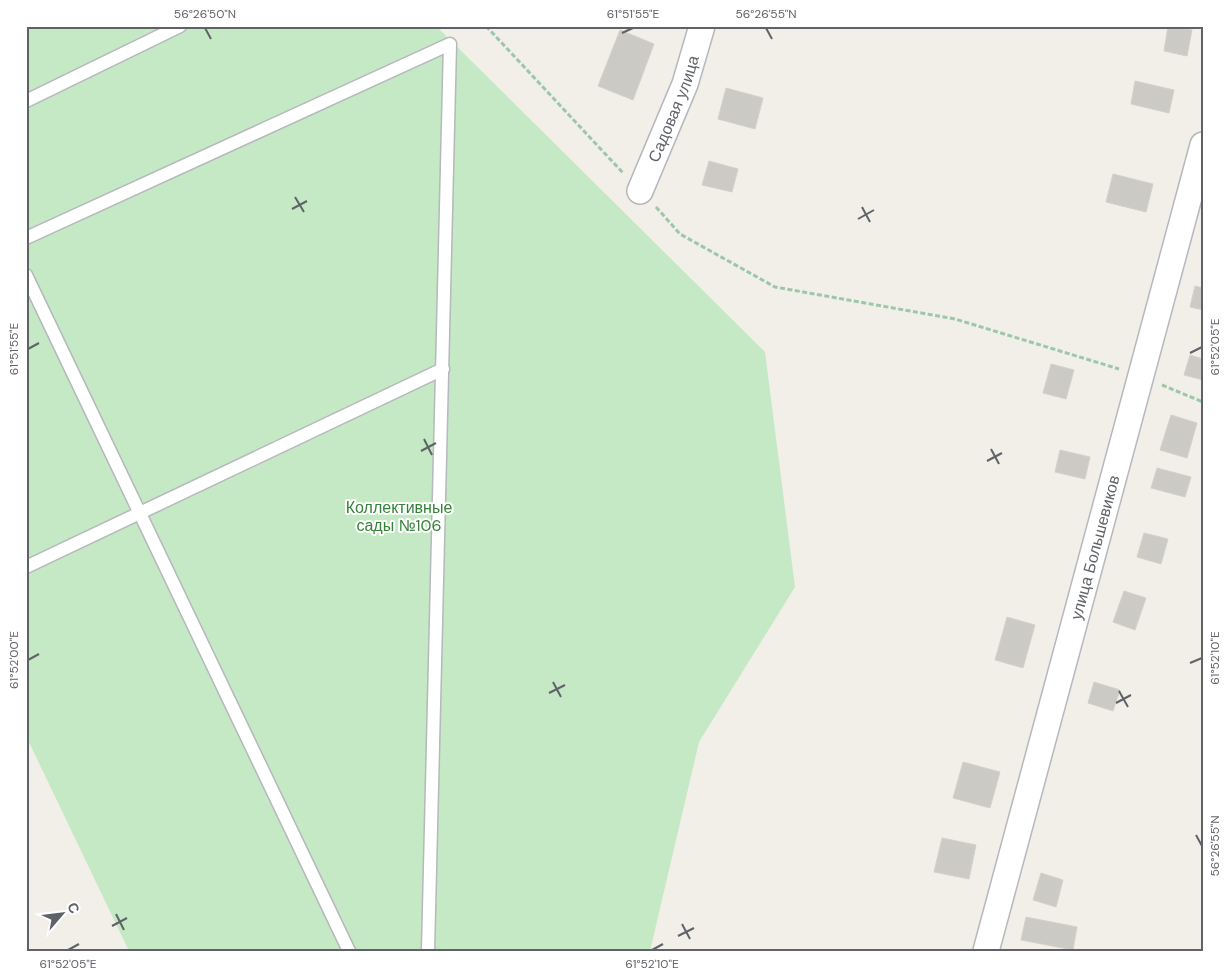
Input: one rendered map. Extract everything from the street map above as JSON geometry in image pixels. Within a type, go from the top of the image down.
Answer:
[{"type":"street","name":"Садовая улица","points":[[640,190],[685,84],[702,26]]},
{"type":"street","name":"улица Большевиков","points":[[986,951],[1203,145]]},
{"type":"lane","points":[[26,101],[180,26]]},
{"type":"lane","points":[[26,238],[450,44],[428,951]]},
{"type":"lane","points":[[26,275],[349,951]]},
{"type":"lane","points":[[26,567],[443,369]]},
{"type":"path","points":[[486,26],[680,234],[775,287],[955,319],[1140,376],[1203,402]]},
{"type":"green space","name":"Коллективные сады №106","points":[[26,26],[436,26],[765,352],[795,587],[699,742],[650,951],[129,951],[26,736]]},
{"type":"building","points":[[1168,26],[1192,30],[1187,56],[1164,51]]},
{"type":"building","points":[[620,30],[654,44],[633,100],[598,86]]},
{"type":"building","points":[[1135,81],[1174,90],[1169,113],[1131,104]]},
{"type":"building","points":[[726,88],[763,98],[755,129],[718,119]]},
{"type":"building","points":[[709,161],[738,169],[732,192],[702,185]]},
{"type":"building","points":[[1113,174],[1153,184],[1146,212],[1106,202]]},
{"type":"building","points":[[1195,286],[1203,288],[1203,310],[1190,307]]},
{"type":"building","points":[[1190,355],[1203,359],[1203,380],[1184,375]]},
{"type":"building","points":[[1051,364],[1074,370],[1066,399],[1043,393]]},
{"type":"building","points":[[1171,415],[1197,423],[1187,458],[1160,450]]},
{"type":"building","points":[[1060,450],[1090,457],[1085,479],[1055,472]]},
{"type":"building","points":[[1157,468],[1191,477],[1185,497],[1151,488]]},
{"type":"building","points":[[1144,533],[1168,539],[1161,564],[1137,557]]},
{"type":"building","points":[[1124,591],[1146,598],[1135,630],[1113,622]]},
{"type":"building","points":[[1007,617],[1035,625],[1023,668],[995,660]]},
{"type":"building","points":[[1094,682],[1120,690],[1113,711],[1088,703]]},
{"type":"building","points":[[963,762],[1000,772],[990,808],[953,798]]},
{"type":"building","points":[[942,838],[976,845],[969,879],[934,872]]},
{"type":"building","points":[[1041,873],[1063,880],[1056,907],[1033,900]]},
{"type":"building","points":[[1026,917],[1077,927],[1073,950],[1021,940]]}]
